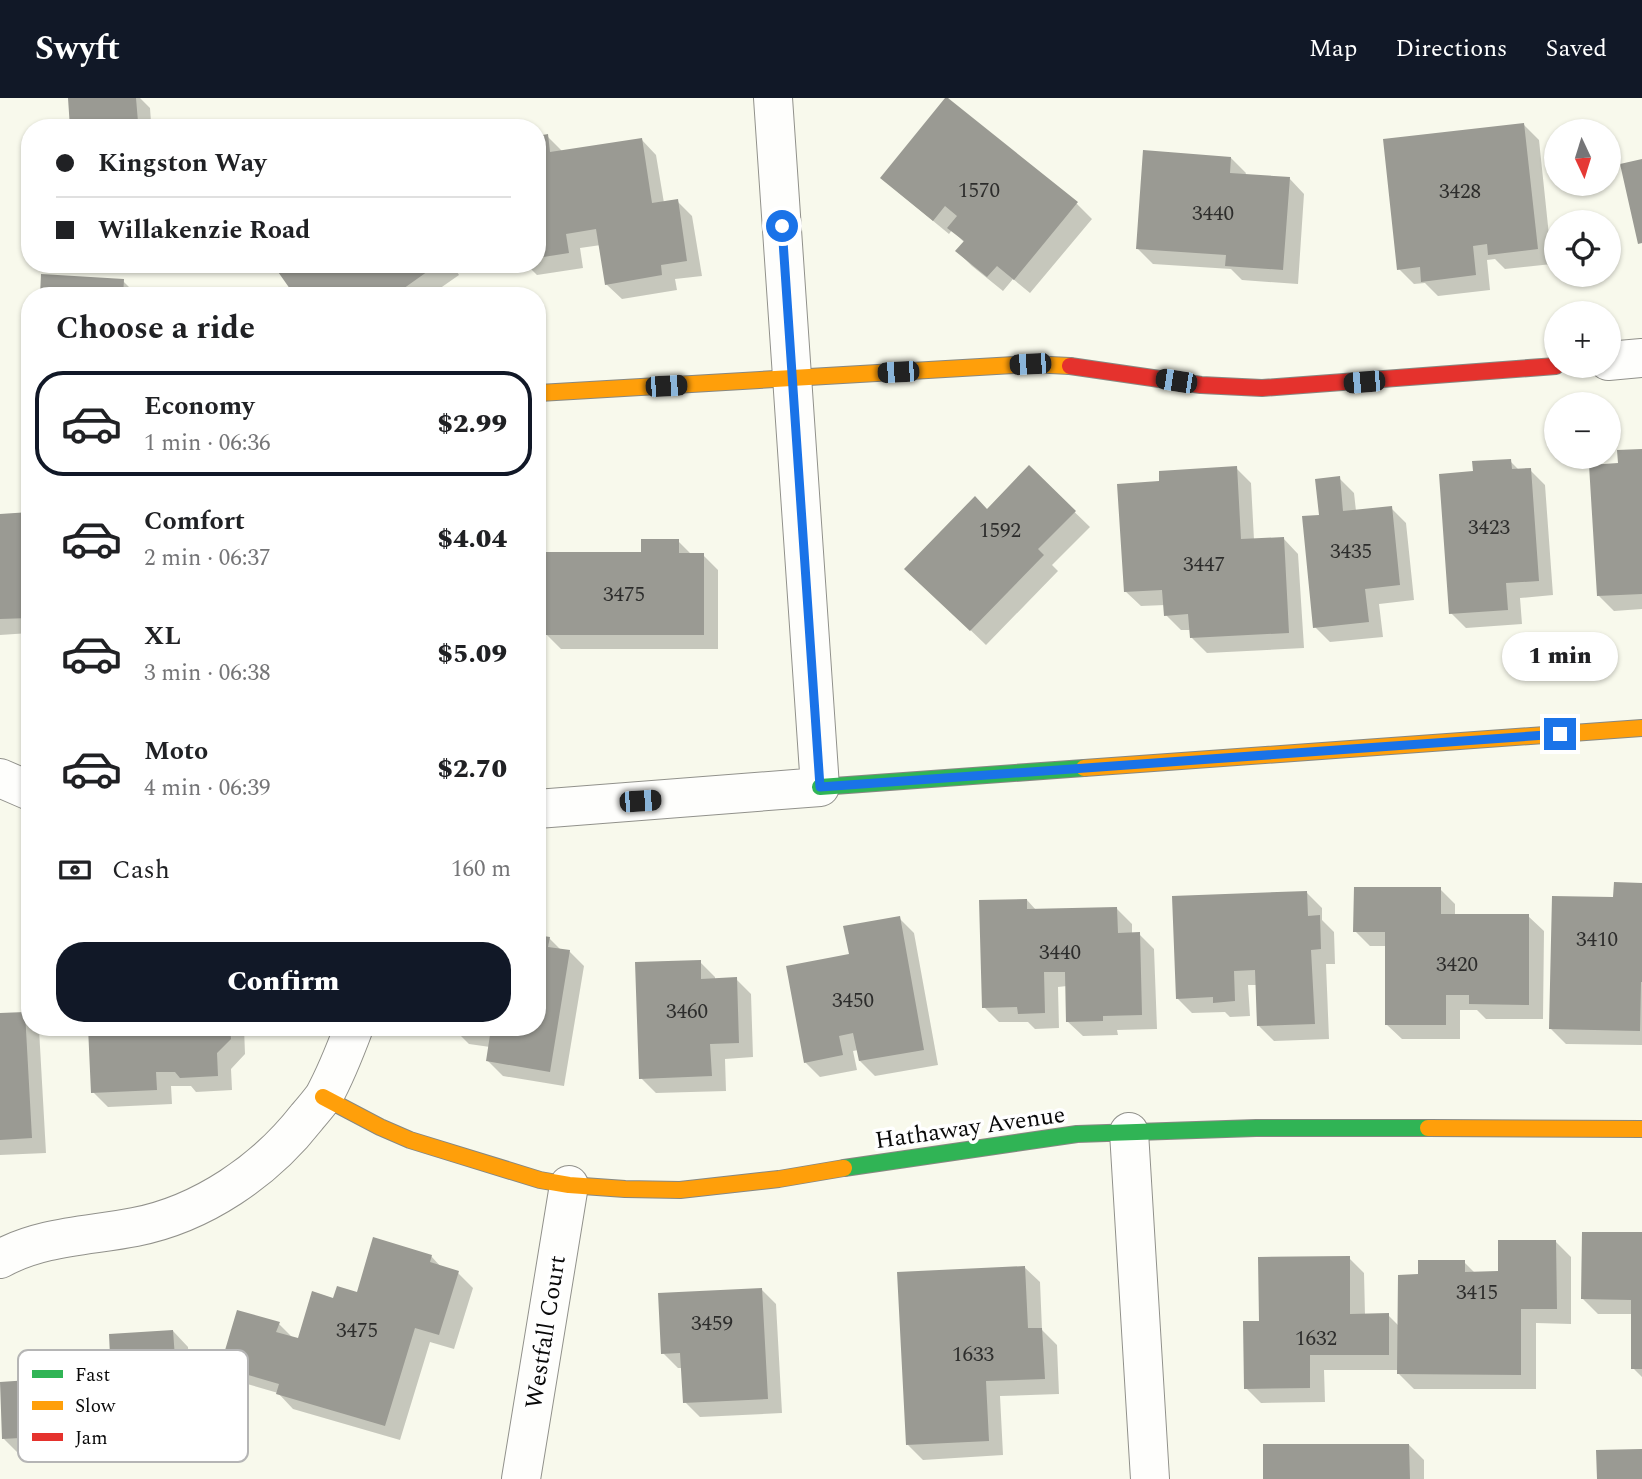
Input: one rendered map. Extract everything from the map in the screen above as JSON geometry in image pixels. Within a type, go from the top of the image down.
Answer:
[{"type":"street","points":[[773,98],[820,787]]},
{"type":"street","points":[[1621,360],[1642,358]]},
{"type":"street","points":[[546,393],[1030,364],[1077,366],[1203,385],[1253,389],[1544,367]]},
{"type":"street","points":[[546,808],[1642,728]]},
{"type":"street","points":[[0,778],[21,787]]},
{"type":"street","points":[[0,1259],[51,1239],[136,1227],[172,1217],[208,1201],[268,1159],[296,1131],[323,1097],[351,1036]]},
{"type":"street","name":"Hathaway Avenue","points":[[323,1097],[410,1140],[540,1180],[625,1189],[680,1190],[779,1179],[1077,1134],[1256,1128],[1642,1129]]},
{"type":"street","points":[[1129,1132],[1150,1479]]},
{"type":"street","name":"Westfall Court","points":[[521,1479],[569,1185]]},
{"type":"building","points":[[68,98],[136,98],[138,119],[69,119]]},
{"type":"building","points":[[945,98],[1078,202],[1014,280],[997,266],[987,277],[955,251],[964,241],[947,228],[957,216],[945,206],[933,221],[880,178]]},
{"type":"building","points":[[1524,123],[1538,249],[1488,255],[1487,244],[1473,246],[1476,275],[1421,282],[1420,267],[1397,270],[1383,139]]},
{"type":"building","points":[[546,134],[550,152],[642,138],[652,203],[678,199],[687,261],[661,265],[662,275],[605,285],[596,229],[566,234],[569,253],[546,257]]},
{"type":"building","points":[[1143,150],[1231,157],[1230,173],[1290,177],[1283,270],[1225,266],[1226,255],[1136,249]]},
{"type":"building","points":[[1642,159],[1642,243],[1638,244],[1621,168],[1621,164]]},
{"type":"building","points":[[279,273],[425,273],[406,287],[289,287]]},
{"type":"building","points":[[41,274],[124,279],[124,287],[40,287]]},
{"type":"building","points":[[1642,449],[1642,594],[1597,596],[1589,469],[1621,469],[1621,450]]},
{"type":"building","points":[[1511,459],[1512,469],[1531,468],[1539,581],[1506,583],[1508,610],[1449,614],[1439,474],[1473,471],[1472,461]]},
{"type":"building","points":[[1029,465],[1076,511],[1038,549],[1044,555],[970,631],[904,569],[975,496],[987,509]]},
{"type":"building","points":[[1237,466],[1241,539],[1284,537],[1289,633],[1190,638],[1188,614],[1164,616],[1162,590],[1124,592],[1117,484],[1159,481],[1159,471]]},
{"type":"building","points":[[1340,476],[1343,511],[1392,506],[1400,585],[1365,589],[1369,622],[1313,628],[1302,516],[1319,515],[1315,479]]},
{"type":"building","points":[[21,513],[21,618],[0,619],[0,514]]},
{"type":"building","points":[[641,539],[679,539],[679,553],[704,553],[704,635],[546,635],[546,552],[641,552]]},
{"type":"building","points":[[1614,882],[1642,883],[1640,1031],[1549,1029],[1552,896],[1613,897]]},
{"type":"building","points":[[1354,887],[1441,887],[1441,914],[1529,914],[1529,1005],[1469,1004],[1469,995],[1446,995],[1446,1025],[1385,1025],[1385,932],[1353,932]]},
{"type":"building","points":[[1307,891],[1308,916],[1320,915],[1321,949],[1311,950],[1315,1024],[1257,1026],[1255,970],[1234,971],[1235,1001],[1213,1003],[1213,997],[1176,999],[1172,896]]},
{"type":"building","points":[[1027,899],[1027,909],[1117,907],[1118,933],[1140,932],[1142,1015],[1103,1016],[1103,1021],[1066,1022],[1065,972],[1044,972],[1045,1013],[1018,1014],[1017,1007],[982,1008],[979,900]]},
{"type":"building","points":[[900,916],[924,1050],[859,1061],[853,1033],[839,1036],[843,1055],[804,1063],[786,966],[849,954],[843,926]]},
{"type":"building","points":[[546,936],[550,937],[548,947],[570,950],[550,1072],[486,1061],[490,1036],[546,1036]]},
{"type":"building","points":[[701,960],[701,979],[737,977],[739,1043],[710,1044],[712,1076],[639,1079],[635,962]]},
{"type":"building","points":[[21,1012],[21,1036],[26,1036],[32,1138],[0,1140],[0,1013]]},
{"type":"building","points":[[88,1036],[231,1036],[217,1053],[218,1076],[180,1078],[175,1072],[156,1072],[157,1090],[91,1093]]},
{"type":"building","points":[[1582,1232],[1642,1232],[1642,1369],[1631,1369],[1631,1300],[1581,1299]]},
{"type":"building","points":[[373,1237],[432,1255],[430,1262],[459,1271],[439,1335],[415,1328],[385,1426],[276,1394],[279,1384],[248,1375],[248,1350],[225,1350],[237,1310],[280,1322],[276,1332],[298,1338],[312,1291],[333,1298],[337,1286],[357,1292]]},
{"type":"building","points":[[1498,1240],[1556,1240],[1557,1309],[1521,1309],[1521,1375],[1397,1374],[1398,1275],[1418,1274],[1418,1260],[1465,1260],[1465,1272],[1498,1271]]},
{"type":"building","points":[[1350,1256],[1350,1314],[1389,1313],[1389,1355],[1310,1355],[1310,1388],[1244,1389],[1243,1321],[1259,1321],[1258,1257]]},
{"type":"building","points":[[1025,1266],[1028,1328],[1042,1328],[1045,1379],[986,1381],[989,1441],[906,1445],[897,1272]]},
{"type":"building","points":[[762,1288],[768,1399],[683,1403],[680,1353],[661,1354],[658,1293]]},
{"type":"building","points":[[173,1330],[174,1350],[110,1350],[109,1334]]},
{"type":"building","points":[[18,1381],[18,1438],[2,1439],[0,1382]]},
{"type":"building","points":[[1263,1444],[1409,1444],[1410,1479],[1263,1479]]},
{"type":"building","points":[[1642,1449],[1642,1479],[1597,1479],[1596,1450]]},
{"type":"traffic: fast","points":[[820,787],[1084,768]]},
{"type":"traffic: fast","points":[[844,1168],[1077,1134],[1256,1128],[1428,1128]]},
{"type":"traffic: slow","points":[[546,393],[1030,364],[1070,366]]},
{"type":"traffic: slow","points":[[1084,768],[1642,728]]},
{"type":"traffic: slow","points":[[323,1097],[410,1140],[540,1180],[569,1185],[680,1190],[779,1179],[844,1168]]},
{"type":"traffic: slow","points":[[1428,1128],[1642,1129]]},
{"type":"traffic: jam","points":[[1070,366],[1201,385],[1262,388],[1544,367]]},
{"type":"route","points":[[782,226],[820,787],[1560,734]]}]
